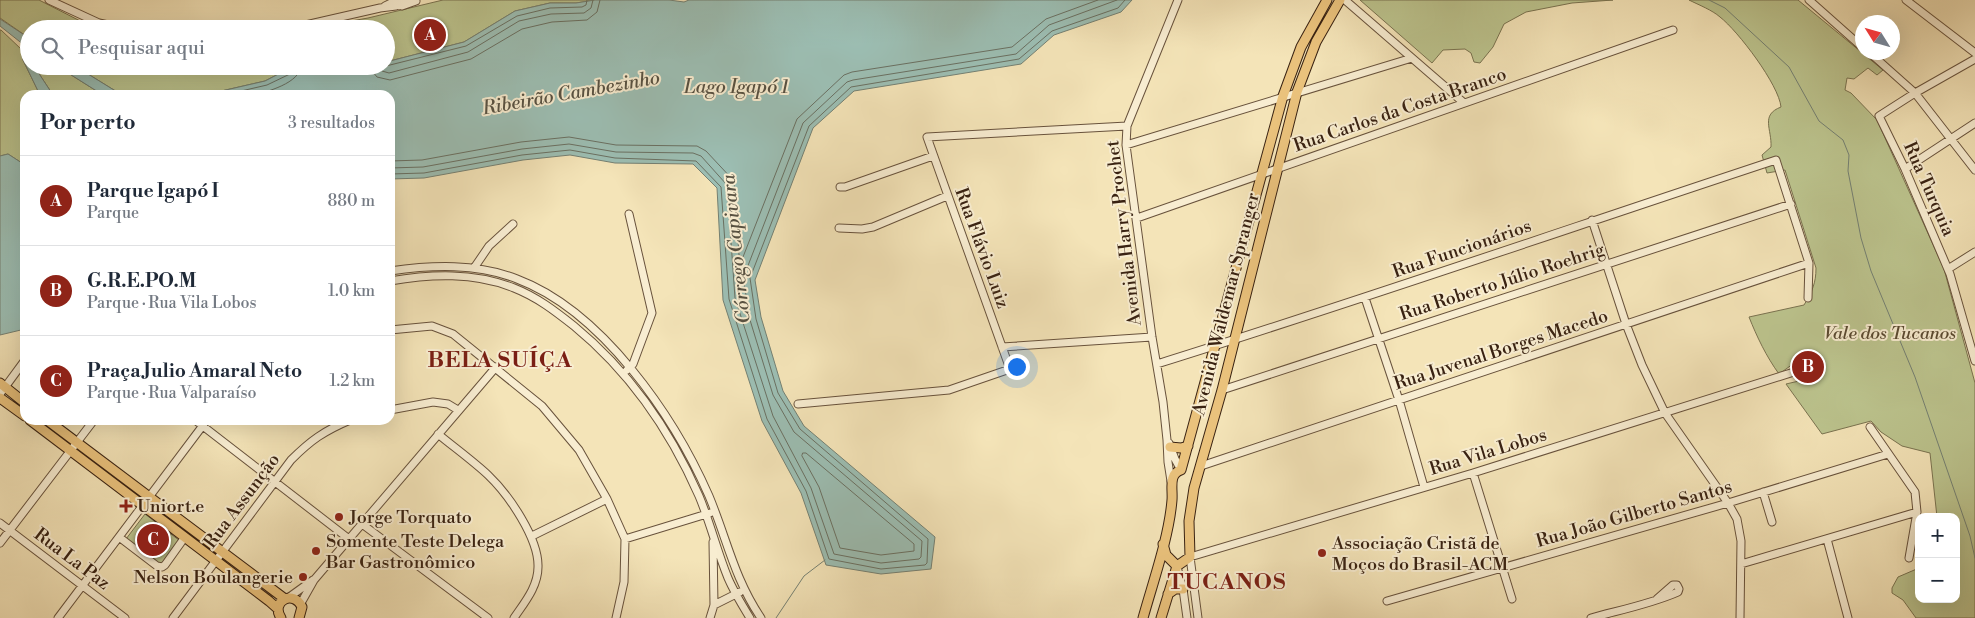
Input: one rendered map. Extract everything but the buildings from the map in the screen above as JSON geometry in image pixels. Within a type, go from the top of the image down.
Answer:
[{"type":"main road","name":"Avenida Waldemar Spranger","points":[[1172,484],[1173,476],[1182,470],[1283,96],[1301,47],[1328,0]]},
{"type":"main road","name":"Avenida Waldemar Spranger","points":[[1190,558],[1189,521],[1194,488],[1222,390],[1297,92],[1316,42],[1340,0]]},
{"type":"main road","points":[[1235,274],[1250,276]]},
{"type":"main road","points":[[2,388],[20,400]]},
{"type":"main road","points":[[0,398],[20,412]]},
{"type":"main road","points":[[38,425],[73,446],[220,557],[269,601],[278,615]]},
{"type":"main road","points":[[52,425],[73,446]]},
{"type":"main road","points":[[1169,444],[1181,448],[1188,446]]},
{"type":"main road","points":[[1182,470],[1189,474],[1194,488]]},
{"type":"main road","points":[[1143,618],[1163,544],[1172,500],[1172,484]]},
{"type":"main road","points":[[146,501],[185,537],[286,598],[295,598],[300,603],[302,611],[299,618]]},
{"type":"main road","points":[[1163,544],[1166,555],[1177,566]]},
{"type":"main road","points":[[1162,618],[1177,566],[1190,558]]},
{"type":"main road","points":[[1168,594],[1175,589],[1183,589]]},
{"type":"main road","points":[[278,615],[280,603],[286,598]]},
{"type":"street","points":[[49,0],[92,20]]},
{"type":"street","points":[[327,20],[406,0]]},
{"type":"street","name":"Avenida Harry Prochet","points":[[1172,484],[1168,462],[1169,444],[1126,145],[1127,126],[1178,0]]},
{"type":"street","points":[[1345,0],[1464,103]]},
{"type":"street","points":[[1810,0],[1855,41]]},
{"type":"street","points":[[1906,0],[1975,53]]},
{"type":"street","points":[[397,3],[416,1]]},
{"type":"street","name":"Rua Carlos da Costa Branco","points":[[1137,218],[1673,30]]},
{"type":"street","points":[[1126,145],[1412,58]]},
{"type":"street","points":[[1915,93],[1975,59]]},
{"type":"street","points":[[1878,60],[1915,93],[1975,170]]},
{"type":"street","name":"Rua Turquia","points":[[1915,93],[1879,116],[1906,170],[1948,269],[1967,328],[1975,361]]},
{"type":"street","points":[[1906,170],[1975,124]]},
{"type":"street","name":"Rua Flávio Luiz","points":[[798,404],[950,390],[1010,369],[926,137],[1127,126]]},
{"type":"street","points":[[840,187],[845,187],[933,156]]},
{"type":"street","name":"Rua Funcionários","points":[[1158,364],[1365,298],[1592,220],[1776,160],[1791,204]]},
{"type":"street","points":[[839,228],[862,229],[873,227],[947,196]]},
{"type":"street","points":[[1791,204],[1809,263],[1808,298]]},
{"type":"street","name":"Rua Roberto Júlio Roehrig","points":[[1222,390],[1791,204]]},
{"type":"street","points":[[623,373],[633,364],[652,313],[629,214]]},
{"type":"street","points":[[1592,220],[1626,324],[1642,365],[1666,413],[1737,519],[1742,541],[1740,618]]},
{"type":"street","points":[[474,268],[490,246],[513,224]]},
{"type":"street","points":[[1948,269],[1975,252]]},
{"type":"street","name":"Rua Juvenal Borges Macedo","points":[[1201,466],[1809,263]]},
{"type":"street","points":[[395,270],[446,266],[474,268],[517,278],[547,294],[571,311],[600,336],[639,378],[678,433],[715,511],[734,569],[761,618]]},
{"type":"street","points":[[395,280],[430,276],[465,276],[513,287],[550,306],[585,335],[623,373],[669,437],[684,464],[706,514],[729,580],[750,618]]},
{"type":"street","points":[[513,287],[517,278]]},
{"type":"street","points":[[1365,298],[1424,487]]},
{"type":"street","points":[[395,330],[432,326],[453,334],[542,406],[579,450],[607,499],[625,539],[624,582],[616,618]]},
{"type":"street","points":[[1967,328],[1975,336]]},
{"type":"street","points":[[1002,347],[1152,336]]},
{"type":"street","points":[[2,388],[20,366]]},
{"type":"street","points":[[300,603],[314,580],[496,367]]},
{"type":"street","name":"Rua Vila Lobos","points":[[1190,558],[1473,473],[1794,372]]},
{"type":"street","points":[[632,384],[639,378]]},
{"type":"street","points":[[395,409],[433,402],[448,404],[458,410]]},
{"type":"street","points":[[0,543],[8,530],[90,425]]},
{"type":"street","points":[[58,618],[203,425]]},
{"type":"street","points":[[207,425],[274,482],[349,539]]},
{"type":"street","name":"Rua Assunção","points":[[173,618],[291,460],[327,430],[338,425]]},
{"type":"street","points":[[1870,427],[1915,492],[1916,512],[1909,558]]},
{"type":"street","points":[[669,437],[678,433]]},
{"type":"street","points":[[438,434],[489,476],[512,505],[532,536],[538,568],[531,595],[514,618]]},
{"type":"street","name":"Avenida Harry Prochet","points":[[1169,444],[1182,470]]},
{"type":"street","name":"Rua João Gilberto Santos","points":[[1387,601],[1728,503],[1888,454]]},
{"type":"street","points":[[1473,473],[1512,599]]},
{"type":"street","points":[[1763,492],[1772,522]]},
{"type":"street","points":[[532,536],[607,499]]},
{"type":"street","points":[[625,539],[715,511]]},
{"type":"street","points":[[1741,564],[1916,512]]},
{"type":"street","name":"Rua La Paz","points":[[0,523],[125,618]]},
{"type":"street","points":[[362,524],[488,618]]},
{"type":"street","points":[[710,618],[714,605],[713,534]]},
{"type":"street","points":[[119,537],[157,566],[162,567],[185,537]]},
{"type":"street","points":[[1827,539],[1848,617],[1838,618]]},
{"type":"street","points":[[1190,558],[1198,618]]},
{"type":"street","points":[[1177,566],[1183,589],[1187,618]]},
{"type":"street","points":[[286,598],[314,580]]},
{"type":"street","points":[[714,605],[744,590]]},
{"type":"street","points":[[1591,618],[1657,599],[1668,593]]},
{"type":"green space","points":[[0,0],[39,0],[78,20],[20,20],[20,32],[0,18]]},
{"type":"green space","points":[[443,0],[595,0],[576,3],[550,3],[515,11],[464,42],[395,60],[395,20],[357,20]]},
{"type":"green space","points":[[1360,0],[1613,0],[1572,3],[1526,12],[1504,24],[1493,47],[1480,63],[1474,62],[1471,53],[1465,49],[1443,50],[1432,63]]},
{"type":"green space","name":"Vale dos Tucanos","points":[[1689,0],[1798,0],[1855,47],[1855,60],[1871,60],[1883,70],[1877,75],[1868,68],[1854,79],[1847,78],[1845,90],[1851,93],[1877,120],[1944,269],[1975,383],[1975,618],[1916,618],[1903,600],[1892,593],[1892,588],[1898,577],[1915,570],[1915,603],[1960,603],[1960,513],[1937,513],[1930,453],[1902,446],[1881,432],[1871,421],[1822,434],[1786,384],[1799,381],[1803,375],[1803,369],[1798,364],[1793,364],[1779,374],[1749,317],[1804,305],[1813,287],[1816,268],[1785,170],[1767,173],[1762,155],[1771,147],[1768,123],[1771,114],[1781,107],[1779,97],[1766,73],[1747,46],[1728,24],[1713,12]]},
{"type":"green space","points":[[1,30],[20,48],[20,75],[30,75],[38,90],[20,90],[20,162],[8,154],[0,156]]},
{"type":"green space","points":[[40,75],[71,75],[95,90],[50,90]]},
{"type":"green space","points":[[90,75],[277,75],[265,81],[226,90],[114,90]]},
{"type":"green space","points":[[145,514],[180,541],[161,566],[126,539]]},
{"type":"water","name":"Lago Igapó 1","points":[[595,0],[669,0],[684,2],[689,0],[1132,0],[1121,12],[1054,35],[1021,64],[854,91],[813,128],[755,280],[761,317],[783,391],[804,426],[935,537],[931,569],[881,574],[826,565],[801,493],[762,421],[723,300],[717,188],[693,164],[615,163],[570,155],[523,160],[424,178],[395,179],[395,90],[226,90],[265,81],[277,75],[395,75],[395,60],[464,42],[515,11],[550,3],[576,3]]},
{"type":"water","points":[[0,19],[20,32],[20,42],[0,26]]},
{"type":"water","points":[[30,75],[40,75],[50,90],[38,90]]},
{"type":"water","points":[[71,75],[90,75],[114,90],[95,90]]},
{"type":"water","points":[[8,154],[20,162],[20,330],[0,335],[0,156]]},
{"type":"waterway","points":[[1709,0],[1725,8],[1789,67],[1819,121],[1843,140],[1849,155],[1848,171],[1861,238],[1871,271],[1915,377],[1970,536],[1975,558]]},
{"type":"waterway","name":"Córrego Capivara","points":[[776,618],[804,576],[825,560]]},
{"type":"place","name":"Parque Igapó I","points":[[430,35]]},
{"type":"place","name":"G.R.E.PO.M","points":[[1808,367]]},
{"type":"place","name":"Uniort.e","points":[[126,506]]},
{"type":"place","name":"Jorge Torquato","points":[[339,517]]},
{"type":"place","name":"Praça Julio Amaral Neto","points":[[153,540]]},
{"type":"place","name":"Somente Teste Delega Bar Gastronômico","points":[[316,551]]},
{"type":"place","name":"Associação Cristã de Moços do Brasil-ACM","points":[[1322,553]]},
{"type":"place","name":"Nelson Boulangerie","points":[[303,577]]},
{"type":"district","name":"BELA SUÍÇA","points":[[500,360]]},
{"type":"district","name":"TUCANOS","points":[[1227,582]]},
{"type":"water label","name":"Ribeirão Cambezinho","points":[[571,93]]}]
